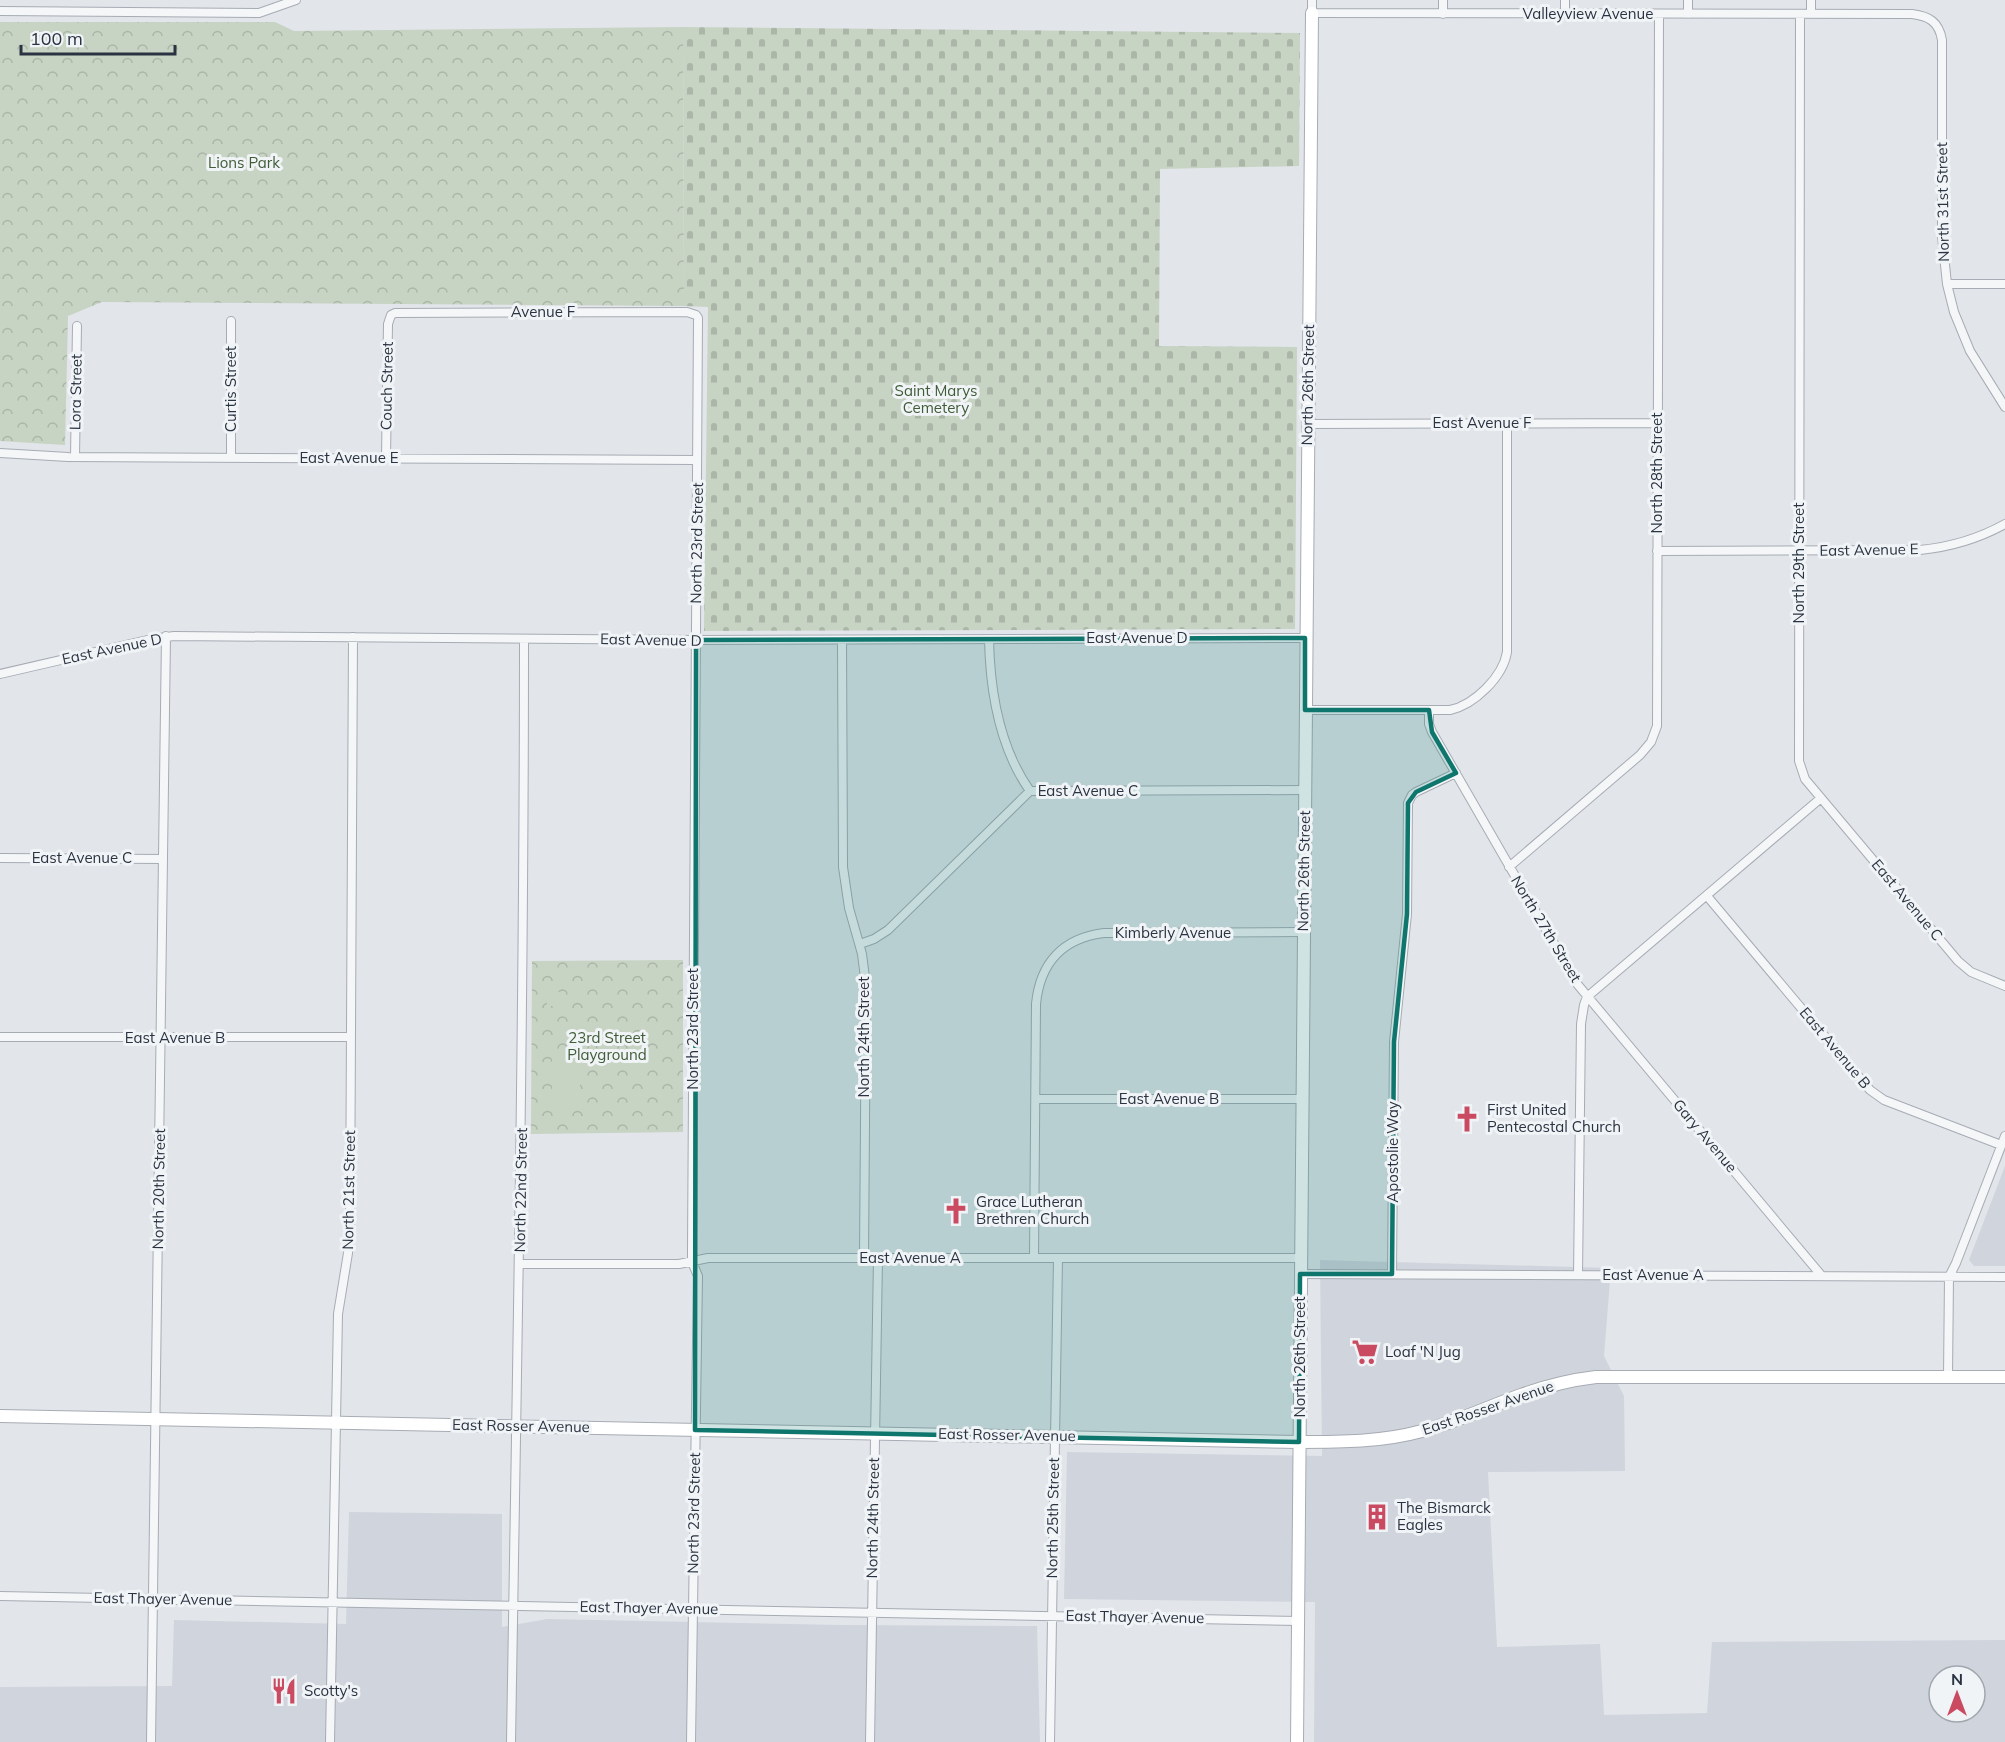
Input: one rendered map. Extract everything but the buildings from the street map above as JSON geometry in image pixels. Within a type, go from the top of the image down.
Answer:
[{"type":"street","points":[[0,11],[259,13],[296,0]]},
{"type":"street","name":"North 26th Street","points":[[1297,1742],[1312,0]]},
{"type":"street","points":[[1443,0],[1443,14]]},
{"type":"street","points":[[1565,0],[1565,14]]},
{"type":"street","points":[[1688,0],[1688,14]]},
{"type":"street","points":[[1811,0],[1811,14]]},
{"type":"street","name":"Valleyview Avenue","points":[[1312,13],[1912,14],[1935,21]]},
{"type":"street","name":"North 28th Street","points":[[1509,867],[1640,755],[1651,742],[1658,717],[1659,14]]},
{"type":"street","name":"North 29th Street","points":[[1800,14],[1799,760],[1805,779],[1821,798]]},
{"type":"street","name":"North 31st Street","points":[[1935,21],[1942,40],[1942,236],[1947,284],[1954,312],[1968,345],[2005,407]]},
{"type":"street","points":[[1947,284],[2005,284]]},
{"type":"street","name":"Avenue F","points":[[391,315],[400,312],[687,312],[696,315]]},
{"type":"street","name":"Couch Street","points":[[386,458],[388,324],[391,315]]},
{"type":"street","name":"North 23rd Street","points":[[690,1742],[698,1276],[692,1262],[699,323],[696,315]]},
{"type":"street","name":"Curtis Street","points":[[231,321],[231,458]]},
{"type":"street","name":"Lora Street","points":[[75,457],[77,326]]},
{"type":"street","points":[[1305,710],[1450,710],[1467,704],[1491,683],[1502,668],[1507,652],[1507,423]]},
{"type":"street","name":"East Avenue F","points":[[1307,424],[1657,423]]},
{"type":"street","name":"East Avenue E","points":[[0,453],[75,457],[697,460]]},
{"type":"street","name":"East Avenue E","points":[[1658,551],[1890,551],[1935,548],[1972,539],[2005,524]]},
{"type":"street","name":"East Avenue D","points":[[0,674],[166,636],[696,640],[1305,638]]},
{"type":"street","name":"North 20th Street","points":[[151,1742],[166,636]]},
{"type":"street","name":"North 21st Street","points":[[330,1742],[338,1314],[350,1228],[353,637]]},
{"type":"street","name":"North 22nd Street","points":[[511,1742],[515,1426],[520,1264],[524,639]]},
{"type":"street","points":[[989,639],[991,683],[997,713],[1019,773],[1030,791]]},
{"type":"street","name":"North 24th Street","points":[[842,640],[843,867],[849,908],[860,944],[866,986],[864,1258]]},
{"type":"street","name":"North 27th Street","points":[[1429,710],[1429,724],[1432,732],[1587,997],[1581,1024],[1578,1275]]},
{"type":"street","name":"Apostolie Way","points":[[1392,1274],[1395,1030],[1407,903],[1408,808],[1410,799],[1416,792],[1456,773]]},
{"type":"street","name":"East Avenue C","points":[[860,944],[888,930],[1030,791],[1305,790]]},
{"type":"street","points":[[1587,997],[1821,798]]},
{"type":"street","name":"East Avenue C","points":[[1821,798],[1964,968],[2005,986]]},
{"type":"street","name":"East Avenue C","points":[[0,858],[163,859]]},
{"type":"street","name":"East Avenue B","points":[[1707,896],[1870,1090],[1884,1100],[2001,1145]]},
{"type":"street","name":"Kimberly Avenue","points":[[1036,1099],[1037,993],[1051,960],[1068,944],[1092,934],[1304,932]]},
{"type":"street","name":"Gary Avenue","points":[[1587,997],[1821,1275]]},
{"type":"street","name":"East Avenue B","points":[[0,1037],[350,1037]]},
{"type":"street","points":[[1034,1258],[1036,1099]]},
{"type":"street","name":"East Avenue B","points":[[1036,1099],[1302,1099]]},
{"type":"street","points":[[1948,1377],[1949,1277],[2005,1136]]},
{"type":"street","name":"East Avenue A","points":[[520,1264],[680,1264],[708,1258],[1300,1258]]},
{"type":"street","name":"North 24th Street","points":[[870,1742],[878,1258]]},
{"type":"street","name":"North 25th Street","points":[[1050,1742],[1058,1258]]},
{"type":"street","name":"East Avenue A","points":[[1300,1274],[2005,1277]]},
{"type":"street","name":"East Rosser Avenue","points":[[0,1416],[1299,1442],[1371,1441],[1403,1436],[1440,1426],[1550,1385],[1596,1377],[2005,1377]]},
{"type":"street","name":"East Thayer Avenue","points":[[0,1596],[1298,1621]]},
{"type":"highlighted area","points":[[1305,638],[1305,710],[1429,710],[1432,732],[1456,773],[1416,792],[1408,803],[1407,914],[1394,1042],[1392,1274],[1300,1274],[1299,1442],[695,1430],[696,640]]},
{"type":"shaded area","points":[[2005,1166],[2005,1266],[1974,1266],[1969,1260]]},
{"type":"shaded area","points":[[1320,1260],[1611,1268],[1604,1356],[1624,1396],[1625,1471],[1488,1472],[1497,1647],[1600,1644],[1604,1715],[1707,1713],[1712,1642],[2005,1640],[2005,1742],[1314,1742],[1315,1602],[1064,1599],[1067,1452],[1322,1456]]},
{"type":"shaded area","points":[[349,1512],[502,1514],[502,1627],[547,1619],[840,1625],[1037,1626],[1040,1742],[0,1742],[0,1687],[172,1686],[174,1620],[346,1624]]},
{"type":"green space","name":"Lions Park","points":[[0,22],[275,22],[294,31],[683,27],[684,306],[102,302],[68,316],[65,445],[0,441]]},
{"type":"green space","name":"Saint Marys Cemetery","points":[[683,27],[1300,33],[1299,166],[1160,169],[1159,346],[1297,347],[1295,629],[704,631],[708,307],[684,306]]},
{"type":"green space","name":"23rd Street Playground","points":[[683,960],[683,1132],[531,1134],[532,961]]},
{"type":"green space","points":[[547,991],[562,992],[562,1006],[547,1006]]},
{"type":"green space","points":[[552,1052],[580,1052],[580,1109],[552,1109]]},
{"type":"place","name":"First United Pentecostal Church","points":[[1467,1119]]},
{"type":"place","name":"Grace Lutheran Brethren Church","points":[[956,1211]]},
{"type":"place","name":"Loaf 'N Jug","points":[[1365,1352]]},
{"type":"place","name":"The Bismarck Eagles","points":[[1377,1517]]},
{"type":"place","name":"Scotty's","points":[[284,1691]]}]
